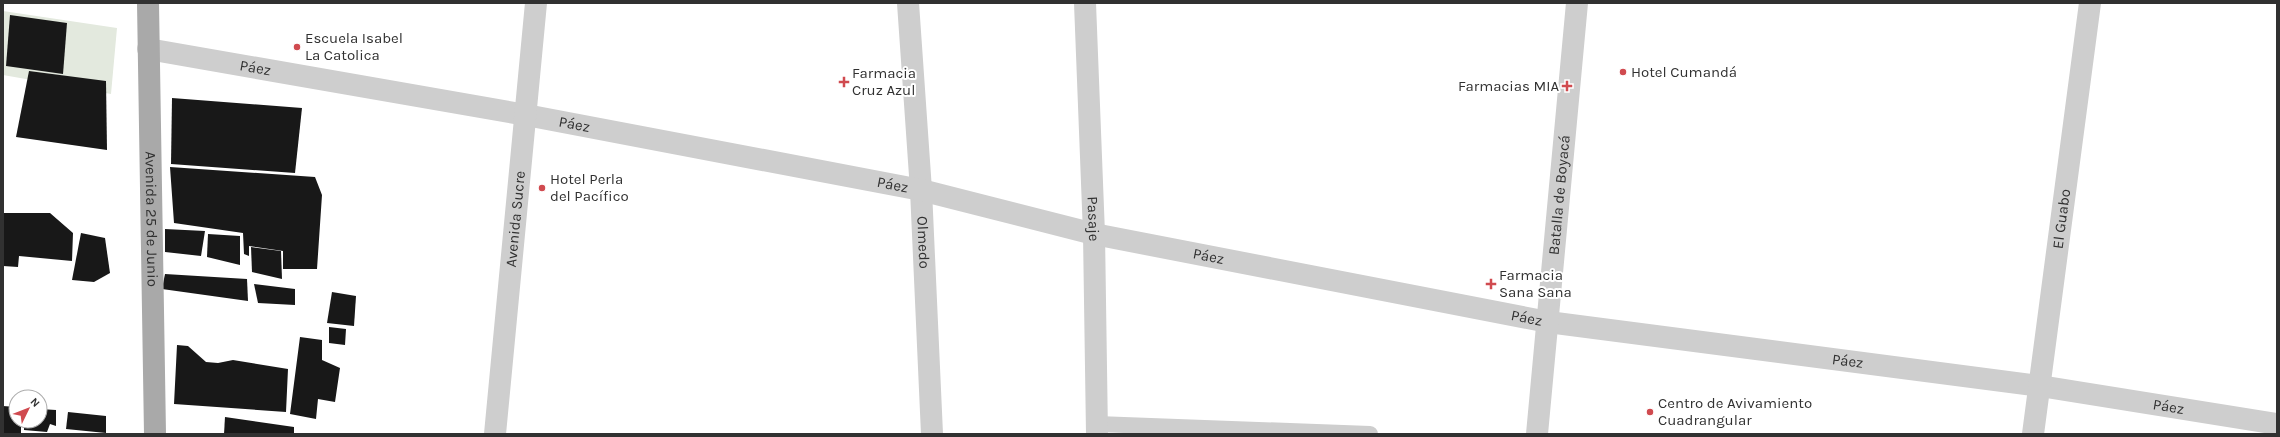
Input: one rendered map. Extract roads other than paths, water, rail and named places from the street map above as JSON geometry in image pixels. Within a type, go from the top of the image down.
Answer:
[{"type":"main road","name":"Avenida 25 de Junio","points":[[148,3],[155,434]]},
{"type":"street","name":"Avenida Sucre","points":[[495,434],[536,3]]},
{"type":"street","name":"Olmedo","points":[[908,3],[921,190],[932,434]]},
{"type":"street","name":"Pasaje","points":[[1085,3],[1094,234],[1097,429]]},
{"type":"street","name":"Batalla de Boyacá","points":[[1537,434],[1577,3]]},
{"type":"street","name":"El Guabo","points":[[2033,434],[2090,3]]},
{"type":"street","name":"Páez","points":[[148,49],[526,115],[921,190],[1094,234],[1548,322],[2040,386],[2277,424]]},
{"type":"lane","points":[[1097,429],[1370,434]]},
{"type":"place","name":"Escuela Isabel La Catolica","points":[[297,47]]},
{"type":"place","name":"Hotel Cumandá","points":[[1623,72]]},
{"type":"place","name":"Farmacia Cruz Azul","points":[[844,82]]},
{"type":"place","name":"Farmacias MIA","points":[[1567,86]]},
{"type":"place","name":"Hotel Perla del Pacífico","points":[[542,188]]},
{"type":"place","name":"Farmacia Sana Sana","points":[[1491,284]]},
{"type":"place","name":"Centro de Avivamiento Cuadrangular","points":[[1650,412]]}]
